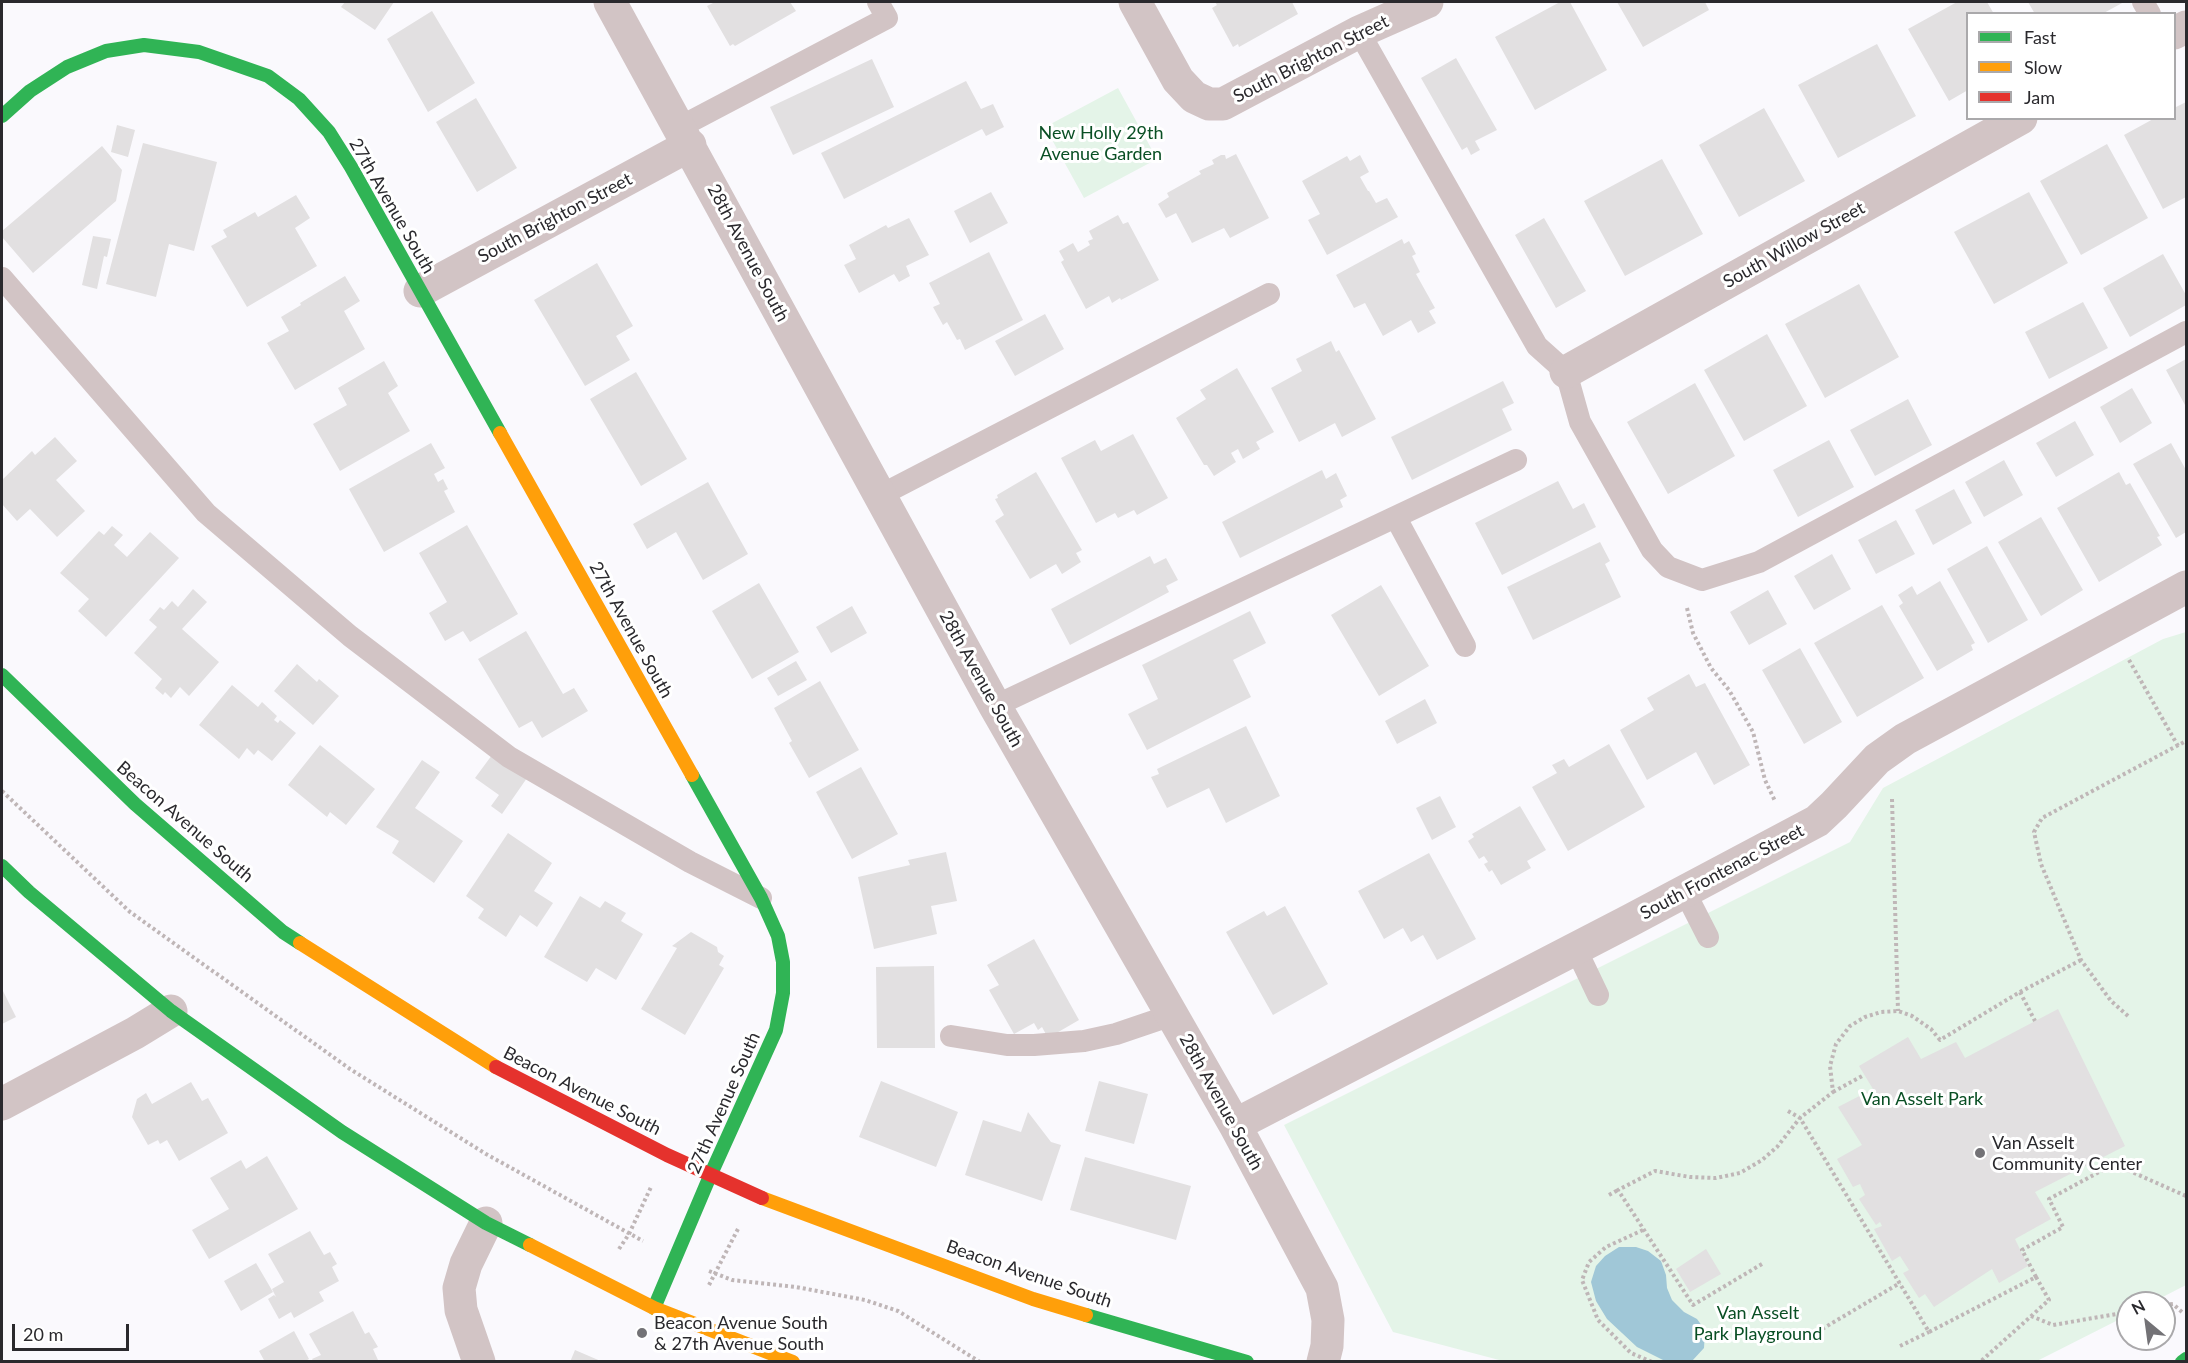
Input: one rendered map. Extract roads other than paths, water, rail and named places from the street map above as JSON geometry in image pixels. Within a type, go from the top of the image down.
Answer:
[{"type":"main road","name":"27th Avenue South","points":[[2,116],[30,91],[68,67],[106,51],[144,45],[199,52],[268,76],[307,107],[329,132],[351,167],[761,898],[778,936],[783,962],[783,993],[776,1030],[654,1308]]},
{"type":"main road","name":"Beacon Avenue South","points":[[2,675],[135,804],[283,932],[483,1060],[666,1155],[755,1195],[1033,1299],[1247,1362]]},
{"type":"main road","points":[[2,866],[29,892],[171,1011],[342,1132],[486,1223],[654,1308],[793,1362]]},
{"type":"main road","points":[[2182,1362],[2187,1359]]},
{"type":"street","name":"28th Avenue South","points":[[610,2],[995,706],[1235,1125],[1322,1288],[1328,1320],[1327,1346],[1323,1362]]},
{"type":"street","name":"South Brighton Street","points":[[1135,2],[1178,80],[1194,97],[1209,104],[1223,104],[1359,32],[1418,4]]},
{"type":"street","name":"South Willow Street","points":[[1566,372],[2017,120]]},
{"type":"street","name":"South Brighton Street","points":[[420,291],[685,136]]},
{"type":"street","name":"South Frontenac Street","points":[[1235,1125],[1576,949],[1817,821],[1877,759],[1905,740],[2187,587]]},
{"type":"street","points":[[2,1104],[135,1033],[171,1011]]},
{"type":"street","points":[[479,1362],[461,1310],[459,1288],[466,1264],[486,1223]]},
{"type":"lane","points":[[685,136],[886,18],[878,2]]},
{"type":"lane","points":[[1359,32],[1537,346],[1566,372],[1580,422],[1652,550],[1668,567],[1681,570],[1702,580],[1759,562],[2187,332]]},
{"type":"lane","points":[[2,278],[206,513],[350,636],[510,757],[690,862],[761,898]]},
{"type":"lane","points":[[879,496],[1269,294]]},
{"type":"lane","points":[[995,706],[1516,460]]},
{"type":"lane","points":[[1396,518],[1465,646]]},
{"type":"lane","points":[[1685,892],[1708,937]]},
{"type":"lane","points":[[1576,949],[1598,995]]},
{"type":"lane","points":[[951,1036],[1007,1045],[1084,1041],[1116,1034],[1172,1015]]},
{"type":"water","points":[[1619,1247],[1636,1247],[1648,1251],[1661,1261],[1672,1300],[1684,1312],[1697,1319],[1705,1330],[1704,1348],[1692,1361],[1663,1360],[1637,1347],[1607,1319],[1596,1301],[1591,1282],[1596,1266],[1605,1256]]},
{"type":"place","name":"Van Asselt Community Center","points":[[1980,1153]]},
{"type":"place","name":"Beacon Avenue South & 27th Avenue South","points":[[642,1333]]},
{"type":"park label","name":"New Holly 29th Avenue Garden","points":[[1101,143]]},
{"type":"park label","name":"Van Asselt Park","points":[[1922,1099]]},
{"type":"park label","name":"Van Asselt Park Playground","points":[[1758,1323]]}]
